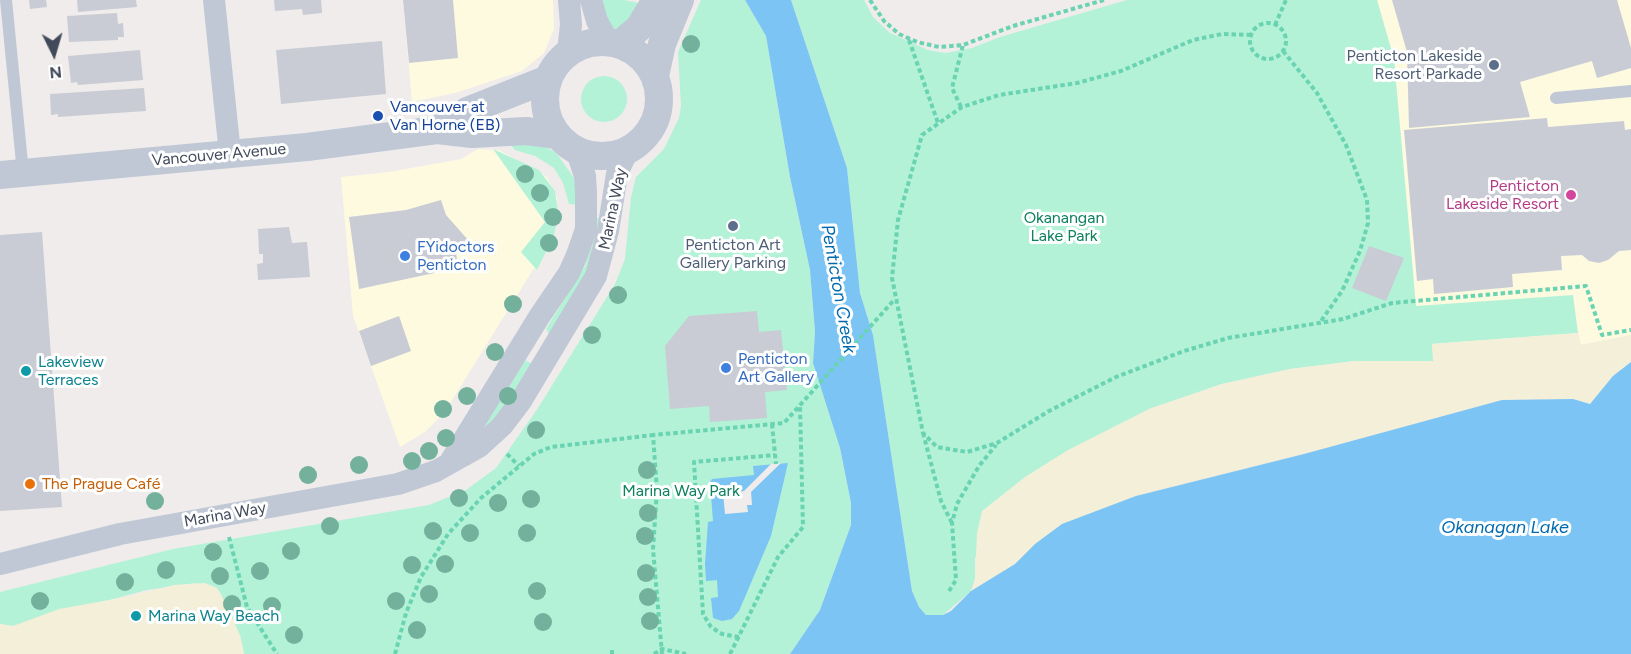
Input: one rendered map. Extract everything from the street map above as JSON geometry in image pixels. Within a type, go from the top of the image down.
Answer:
[{"type":"street","points":[[214,0],[230,154]]},
{"type":"street","points":[[568,52],[571,25],[569,0]]},
{"type":"street","points":[[591,0],[597,21],[614,43],[647,62],[659,88],[658,113],[647,135],[628,150],[610,156],[593,156],[567,142],[546,109],[548,79],[553,69],[568,52],[587,43],[614,43],[639,28],[656,0]]},
{"type":"street","points":[[655,76],[662,44],[680,0]]},
{"type":"street","name":"Vancouver Avenue","points":[[437,130],[467,111],[548,79]]},
{"type":"street","name":"Vancouver Avenue","points":[[11,174],[366,141],[437,130],[472,134],[526,131],[567,142]]},
{"type":"street","name":"Marina Way","points":[[449,464],[539,317],[569,273],[577,255],[586,229],[585,176],[567,142]]},
{"type":"street","name":"Marina Way","points":[[0,564],[120,534],[398,484],[419,478],[479,447],[502,426],[521,401],[596,276],[602,260],[617,174],[628,150]]},
{"type":"lane","points":[[6,0],[11,174]]},
{"type":"lane","points":[[1556,98],[1631,92]]},
{"type":"path","points":[[870,0],[884,21],[908,39],[939,47],[963,45],[1013,26],[1104,0]]},
{"type":"path","points":[[1275,25],[1286,0]]},
{"type":"path","points":[[949,591],[956,580],[951,523],[941,501],[923,433],[894,300],[892,279],[902,202],[922,135],[962,107],[999,95],[1077,82],[1121,71],[1193,40],[1222,34],[1251,35],[1263,24],[1280,27],[1286,38],[1282,51],[1270,58],[1259,56],[1252,47],[1251,35]]},
{"type":"path","points":[[908,39],[938,123]]},
{"type":"path","points":[[962,107],[952,88],[963,45]]},
{"type":"path","points":[[1282,51],[1317,93],[1346,145],[1367,200],[1368,223],[1360,251],[1342,291],[1320,322]]},
{"type":"path","points":[[923,433],[937,447],[967,452],[997,443],[1050,411],[1116,377],[1184,351],[1228,338],[1343,319],[1392,303],[1414,299],[1586,286],[1602,335],[1631,330]]},
{"type":"path","points":[[395,654],[406,613],[417,586],[439,548],[461,517],[519,466],[550,447],[784,423],[894,300]]},
{"type":"path","points":[[730,654],[778,557],[803,527],[800,406]]},
{"type":"path","points":[[772,424],[776,464]]},
{"type":"path","points":[[653,435],[657,490],[653,549],[662,652]]},
{"type":"path","points":[[951,523],[967,484],[997,443]]},
{"type":"path","points":[[503,450],[519,466]]},
{"type":"path","points":[[739,637],[722,634],[711,627],[703,614],[694,462],[775,455]]},
{"type":"path","points":[[228,534],[247,607],[277,654]]},
{"type":"path","points":[[654,654],[662,652],[686,654]]},
{"type":"shaded area","points":[[403,0],[553,0],[554,29],[544,53],[522,71],[455,93],[412,102]]},
{"type":"shaded area","points":[[1377,0],[1631,0],[1631,335],[1581,345],[1578,333],[1420,361],[1394,59]]},
{"type":"shaded area","points":[[478,149],[499,150],[547,177],[557,198],[554,236],[537,270],[534,268],[444,413],[425,432],[400,447],[353,316],[341,177],[389,172],[461,159]]},
{"type":"green space","points":[[600,0],[624,0],[644,4],[616,31],[612,29]]},
{"type":"green space","name":"Marina Way Park","points":[[701,0],[745,0],[766,36],[790,177],[810,270],[815,332],[813,363],[840,448],[851,503],[851,525],[820,610],[790,654],[244,654],[240,635],[196,583],[147,590],[13,626],[0,624],[0,592],[173,549],[429,505],[466,490],[496,468],[538,408],[615,284],[625,259],[631,197],[636,177],[664,149],[679,118],[681,106],[678,52]]},
{"type":"green space","name":"Okanangan Lake Park","points":[[791,0],[864,0],[873,17],[890,33],[928,50],[946,53],[972,48],[1000,37],[1127,0],[1377,0],[1394,59],[1416,306],[1573,295],[1578,333],[1432,344],[1434,361],[1355,361],[1290,369],[1222,384],[1149,409],[1139,495],[975,557],[975,579],[971,591],[943,615],[926,615],[919,607],[912,591],[873,335],[860,293],[847,168]]},
{"type":"green space","points":[[604,76],[613,77],[621,82],[626,90],[626,108],[621,116],[613,121],[604,122],[595,121],[587,116],[582,108],[581,99],[582,90],[587,82],[595,77]]},
{"type":"green space","points":[[510,144],[544,145],[557,154],[574,178],[578,205],[569,204],[563,183],[554,168],[535,156],[515,150]]},
{"type":"green space","points":[[493,149],[539,170],[555,191],[558,212],[554,236],[537,270],[521,252],[545,222]]},
{"type":"green space","points":[[600,217],[590,268],[549,334],[546,329],[585,266],[593,242],[596,219]]},
{"type":"green space","points":[[525,360],[532,364],[518,388],[488,428],[484,427]]},
{"type":"sand","points":[[1578,333],[1581,345],[1631,335],[1631,362],[1613,376],[1590,404],[1572,399],[1502,400],[1304,454],[1136,496],[1062,524],[1035,544],[1015,564],[971,591],[975,579],[977,533],[982,511],[1025,477],[1068,450],[1149,409],[1222,384],[1290,369],[1355,361],[1433,361],[1432,344]]},
{"type":"sand","name":"Marina Way Beach","points":[[205,583],[217,588],[221,594],[240,635],[244,654],[0,654],[0,624],[13,626],[59,609],[126,597],[174,585]]},
{"type":"water","name":"Okanagan Lake","points":[[745,0],[791,0],[847,168],[860,293],[873,335],[912,591],[919,607],[926,615],[943,615],[951,611],[971,591],[1015,564],[1035,544],[1062,524],[1136,496],[1304,454],[1502,400],[1573,399],[1590,404],[1613,376],[1631,362],[1631,654],[790,654],[820,610],[851,525],[851,503],[840,448],[813,363],[815,332],[810,270],[790,177],[766,36]]},
{"type":"water","points":[[788,463],[771,536],[739,611],[732,619],[722,621],[713,618],[711,598],[718,597],[717,580],[706,581],[705,564],[708,522],[713,521],[710,482],[712,479],[754,475],[753,466]]},
{"type":"pier","points":[[781,463],[751,492],[752,505],[747,505],[748,512],[725,514],[723,493],[744,491],[771,464]]},
{"type":"building","points":[[29,0],[46,0],[47,7],[30,9]]},
{"type":"building","points":[[77,0],[136,0],[137,7],[78,12]]},
{"type":"building","points":[[274,0],[321,0],[322,13],[303,15],[302,9],[275,11]]},
{"type":"building","points":[[403,0],[453,0],[458,58],[409,63]]},
{"type":"building","name":"Penticton Lakeside Resort Parkade","points":[[1392,0],[1617,0],[1631,48],[1631,68],[1597,78],[1592,61],[1520,82],[1530,117],[1409,128],[1407,52]]},
{"type":"building","points":[[117,13],[118,24],[123,23],[124,37],[118,37],[118,40],[69,42],[67,16]]},
{"type":"building","points":[[382,41],[386,94],[281,104],[276,50]]},
{"type":"building","points":[[140,50],[143,80],[78,85],[77,82],[71,83],[68,56]]},
{"type":"building","points":[[144,88],[146,111],[58,117],[58,114],[51,115],[50,94]]},
{"type":"building","points":[[1547,118],[1548,127],[1624,121],[1625,130],[1631,129],[1631,250],[1619,251],[1608,260],[1599,263],[1589,261],[1582,255],[1561,256],[1562,270],[1512,274],[1513,287],[1434,294],[1433,279],[1417,281],[1404,130]]},
{"type":"building","name":"FYidoctors Penticton","points":[[441,200],[446,215],[469,241],[455,244],[458,268],[359,289],[349,217],[406,210]]},
{"type":"building","points":[[289,227],[292,243],[307,242],[310,277],[258,280],[257,264],[263,263],[263,254],[259,254],[258,229]]},
{"type":"building","name":"Lakeview Terraces","points":[[42,232],[62,507],[0,511],[0,235]]},
{"type":"building","points":[[1369,246],[1404,258],[1386,301],[1352,288]]},
{"type":"building","name":"Penticton Art Gallery","points":[[757,311],[759,332],[781,330],[787,390],[765,392],[767,418],[710,422],[709,406],[670,409],[665,346],[689,316]]},
{"type":"building","points":[[399,316],[411,351],[371,366],[359,331]]},
{"type":"place","name":"Penticton Lakeside Resort Parkade","points":[[1494,65]]},
{"type":"place","name":"Vancouver at Van Horne (EB)","points":[[378,116]]},
{"type":"place","name":"Penticton Lakeside Resort","points":[[1571,195]]},
{"type":"place","name":"Penticton Art Gallery Parking","points":[[733,226]]},
{"type":"place","name":"FYidoctors Penticton","points":[[405,256]]},
{"type":"place","name":"Penticton Art Gallery","points":[[726,368]]},
{"type":"place","name":"Lakeview Terraces","points":[[26,371]]},
{"type":"place","name":"The Prague Café","points":[[30,484]]},
{"type":"place","name":"Marina Way Beach","points":[[136,616]]},
{"type":"water label","name":"Penticton Creek","points":[[838,289]]}]
